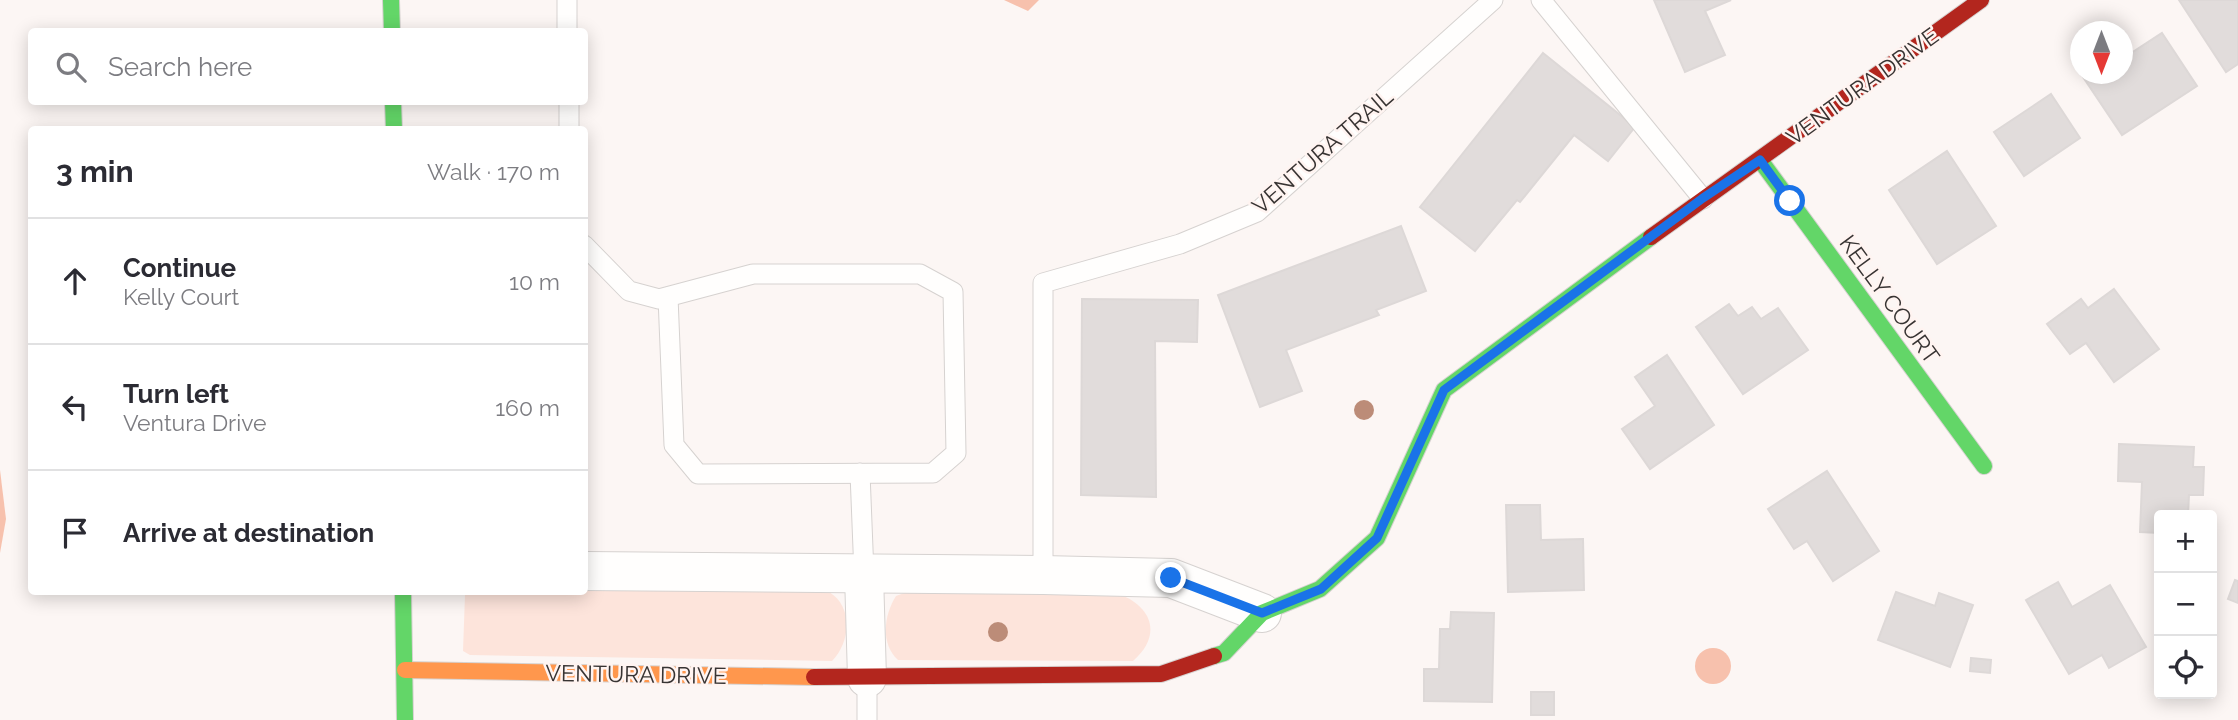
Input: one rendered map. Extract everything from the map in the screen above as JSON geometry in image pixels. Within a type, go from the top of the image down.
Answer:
[{"type":"main road","points":[[391,0],[392,28]]},
{"type":"main road","name":"VENTURA DRIVE","points":[[405,670],[867,678],[1161,674],[1224,653],[1262,613],[1321,589],[1377,538],[1444,390],[1703,198],[1760,160],[1981,0]]},
{"type":"main road","points":[[393,105],[394,126]]},
{"type":"main road","name":"KELLY COURT","points":[[1760,160],[1984,466]]},
{"type":"main road","points":[[403,595],[405,720]]},
{"type":"street","points":[[588,571],[1171,578],[1262,613]]},
{"type":"street","points":[[864,574],[867,678]]},
{"type":"lane","points":[[567,0],[567,28]]},
{"type":"lane","name":"VENTURA TRAIL","points":[[1043,575],[1043,283],[1180,244],[1257,212],[1493,0]]},
{"type":"lane","points":[[1541,0],[1703,198]]},
{"type":"lane","points":[[569,105],[569,126]]},
{"type":"lane","points":[[588,249],[629,291],[659,299],[753,274],[920,274],[953,292],[956,453],[933,473],[698,474],[674,445],[668,297]]},
{"type":"lane","points":[[860,473],[864,574]]},
{"type":"lane","points":[[867,678],[867,720]]},
{"type":"shaded area","points":[[1004,0],[1039,0],[1028,11]]},
{"type":"shaded area","points":[[0,470],[6,519],[0,553]]},
{"type":"shaded area","points":[[588,590],[829,592],[842,606],[847,625],[843,644],[832,661],[470,655],[463,651],[465,595],[588,595]]},
{"type":"shaded area","points":[[907,592],[1119,594],[1140,606],[1150,623],[1150,632],[1148,642],[1133,661],[898,660],[888,646],[887,620],[896,596]]},
{"type":"shaded area","points":[[1713,648],[1726,653],[1731,666],[1726,679],[1713,684],[1700,679],[1695,666],[1700,653]]},
{"type":"building","points":[[1654,0],[1731,0],[1705,11],[1725,55],[1685,72]]},
{"type":"building","points":[[2179,0],[2238,0],[2238,64],[2226,72]]},
{"type":"building","points":[[2162,33],[2197,86],[2122,135],[2088,84],[2133,84],[2133,52]]},
{"type":"building","points":[[1543,53],[1635,127],[1608,161],[1574,135],[1520,202],[1517,200],[1475,251],[1420,207]]},
{"type":"building","points":[[2051,94],[2080,138],[2024,176],[1994,132]]},
{"type":"building","points":[[1947,151],[1996,226],[1937,264],[1889,190]]},
{"type":"building","points":[[1401,226],[1426,291],[1376,310],[1379,315],[1286,350],[1302,391],[1260,407],[1218,295]]},
{"type":"building","points":[[2114,289],[2159,349],[2114,382],[2086,343],[2070,354],[2047,324],[2081,299],[2088,308]]},
{"type":"building","points":[[1082,299],[1198,300],[1197,342],[1155,341],[1156,497],[1081,495]]},
{"type":"building","points":[[1729,304],[1738,316],[1752,307],[1761,319],[1778,308],[1808,350],[1743,394],[1696,327]]},
{"type":"building","points":[[1667,355],[1714,425],[1650,469],[1622,429],[1655,406],[1635,377]]},
{"type":"building","points":[[2119,444],[2194,447],[2193,467],[2204,467],[2203,495],[2189,495],[2188,510],[2154,510],[2154,533],[2140,532],[2142,482],[2118,481]]},
{"type":"building","points":[[1827,471],[1879,551],[1833,581],[1807,541],[1794,549],[1768,509]]},
{"type":"building","points":[[1506,505],[1540,505],[1541,540],[1583,539],[1584,590],[1508,592]]},
{"type":"building","points":[[2235,580],[2238,581],[2238,603],[2228,599]]},
{"type":"building","points":[[2058,582],[2072,607],[2110,585],[2146,647],[2109,668],[2102,655],[2069,674],[2026,600]]},
{"type":"building","points":[[1896,592],[1935,606],[1939,593],[1973,605],[1950,667],[1878,640]]},
{"type":"building","points":[[1451,612],[1494,613],[1492,702],[1424,701],[1424,669],[1439,669],[1440,629],[1450,629]]},
{"type":"building","points":[[1971,658],[1991,660],[1990,673],[1970,671]]},
{"type":"building","points":[[1531,692],[1554,692],[1554,715],[1531,715]]},
{"type":"traffic: fast","points":[[391,0],[392,28]]},
{"type":"traffic: fast","points":[[393,105],[394,126]]},
{"type":"traffic: fast","points":[[1760,160],[1984,466]]},
{"type":"traffic: fast","points":[[1214,656],[1224,653],[1262,613],[1320,589],[1377,538],[1444,390],[1651,237]]},
{"type":"traffic: fast","points":[[403,595],[405,720]]},
{"type":"traffic: slow","points":[[405,670],[814,677]]},
{"type":"traffic: jam","points":[[1651,237],[1981,0]]},
{"type":"traffic: jam","points":[[814,677],[1161,674],[1214,656]]},
{"type":"route","points":[[1171,578],[1262,613],[1321,589],[1377,538],[1444,390],[1703,198],[1760,160],[1790,201]]}]
